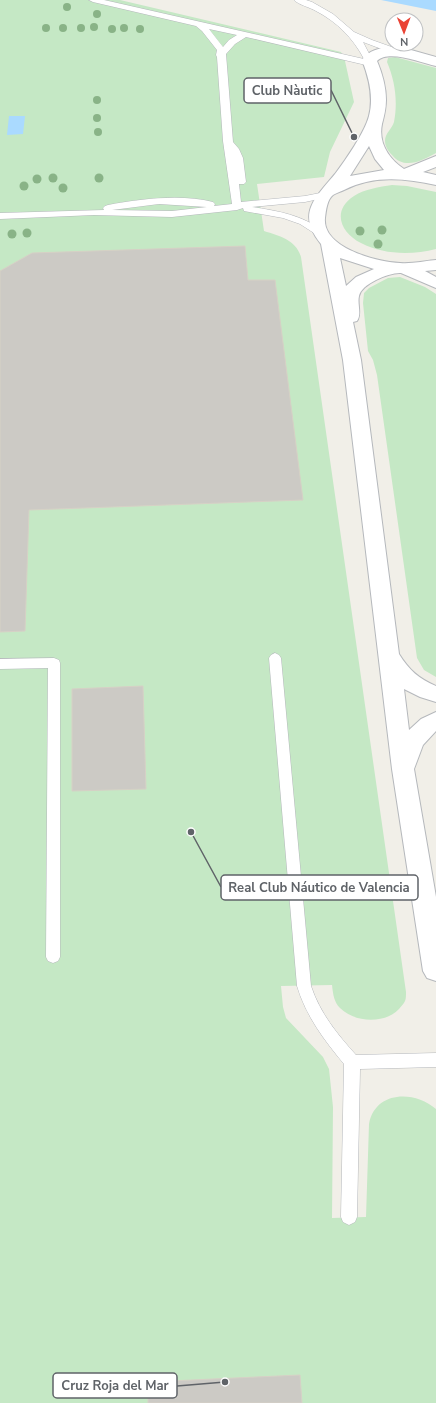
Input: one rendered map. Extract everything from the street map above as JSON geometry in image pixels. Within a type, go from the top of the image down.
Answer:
[{"type":"street","points":[[403,174],[387,164],[376,149],[374,140],[374,124],[378,92],[376,77],[369,61],[373,55],[378,53],[400,52],[436,62]]},
{"type":"street","points":[[352,360],[324,238],[315,218],[319,204],[343,174],[374,124]]},
{"type":"street","points":[[403,174],[436,160]]},
{"type":"street","points":[[327,193],[355,179],[375,175],[403,174],[436,180]]},
{"type":"street","points":[[324,238],[344,253],[360,260],[401,268],[436,283]]},
{"type":"street","points":[[436,265],[386,270],[361,281],[354,286],[350,294],[352,360],[403,769],[436,971]]},
{"type":"street","points":[[390,656],[398,671],[409,683],[436,694]]},
{"type":"street","points":[[403,769],[409,748],[419,734],[436,720]]},
{"type":"lane","points":[[93,0],[244,35],[369,61]]},
{"type":"lane","points":[[298,0],[322,10],[369,42],[384,47]]},
{"type":"lane","points":[[197,24],[205,28],[220,47],[228,141],[237,207]]},
{"type":"lane","points":[[342,25],[358,42],[369,61]]},
{"type":"lane","points":[[220,55],[232,42],[244,35]]},
{"type":"lane","points":[[0,216],[94,212],[172,214],[237,207],[267,202],[305,199],[327,193]]},
{"type":"lane","points":[[237,207],[282,214],[300,220],[324,238]]},
{"type":"lane","points":[[275,658],[304,986],[309,1002],[318,1018],[352,1062],[349,1217]]},
{"type":"lane","points":[[0,664],[54,663],[52,957]]},
{"type":"lane","points":[[352,1062],[436,1060]]},
{"type":"green space","points":[[0,0],[120,0],[341,52],[345,61],[354,102],[330,152],[324,177],[257,184],[264,231],[287,240],[295,246],[301,257],[406,997],[404,1003],[393,1014],[370,1020],[354,1017],[340,1008],[333,995],[332,985],[281,986],[283,1007],[286,1018],[323,1057],[329,1069],[333,1107],[332,1218],[366,1217],[369,1124],[373,1113],[379,1105],[396,1097],[407,1097],[427,1103],[436,1109],[436,1403],[0,1403]]},
{"type":"green space","points":[[395,57],[436,68],[436,153],[413,163],[397,160],[388,150],[385,143],[385,138],[394,122],[396,106],[394,84],[387,62],[388,58]]},
{"type":"green space","points":[[392,185],[407,186],[436,192],[436,249],[408,253],[389,252],[370,247],[354,239],[348,234],[341,221],[343,208],[347,202],[354,196],[363,192]]},
{"type":"green space","points":[[400,277],[425,287],[436,294],[436,677],[424,670],[417,658],[377,375],[373,360],[368,351],[363,303],[364,293],[369,288],[388,278]]},
{"type":"water","points":[[381,0],[436,0],[436,11]]},
{"type":"water","points":[[9,116],[25,116],[23,134],[7,135]]},
{"type":"building","points":[[245,246],[248,280],[275,280],[303,500],[29,510],[25,631],[0,632],[0,271],[32,253]]},
{"type":"building","points":[[143,686],[146,789],[72,791],[72,689]]},
{"type":"building","points":[[300,1375],[302,1403],[148,1403],[148,1382]]},
{"type":"place","name":"Club Nàutic","points":[[354,137]]},
{"type":"place","name":"Real Club Náutico de Valencia","points":[[191,832]]},
{"type":"place","name":"Cruz Roja del Mar","points":[[225,1382]]}]
